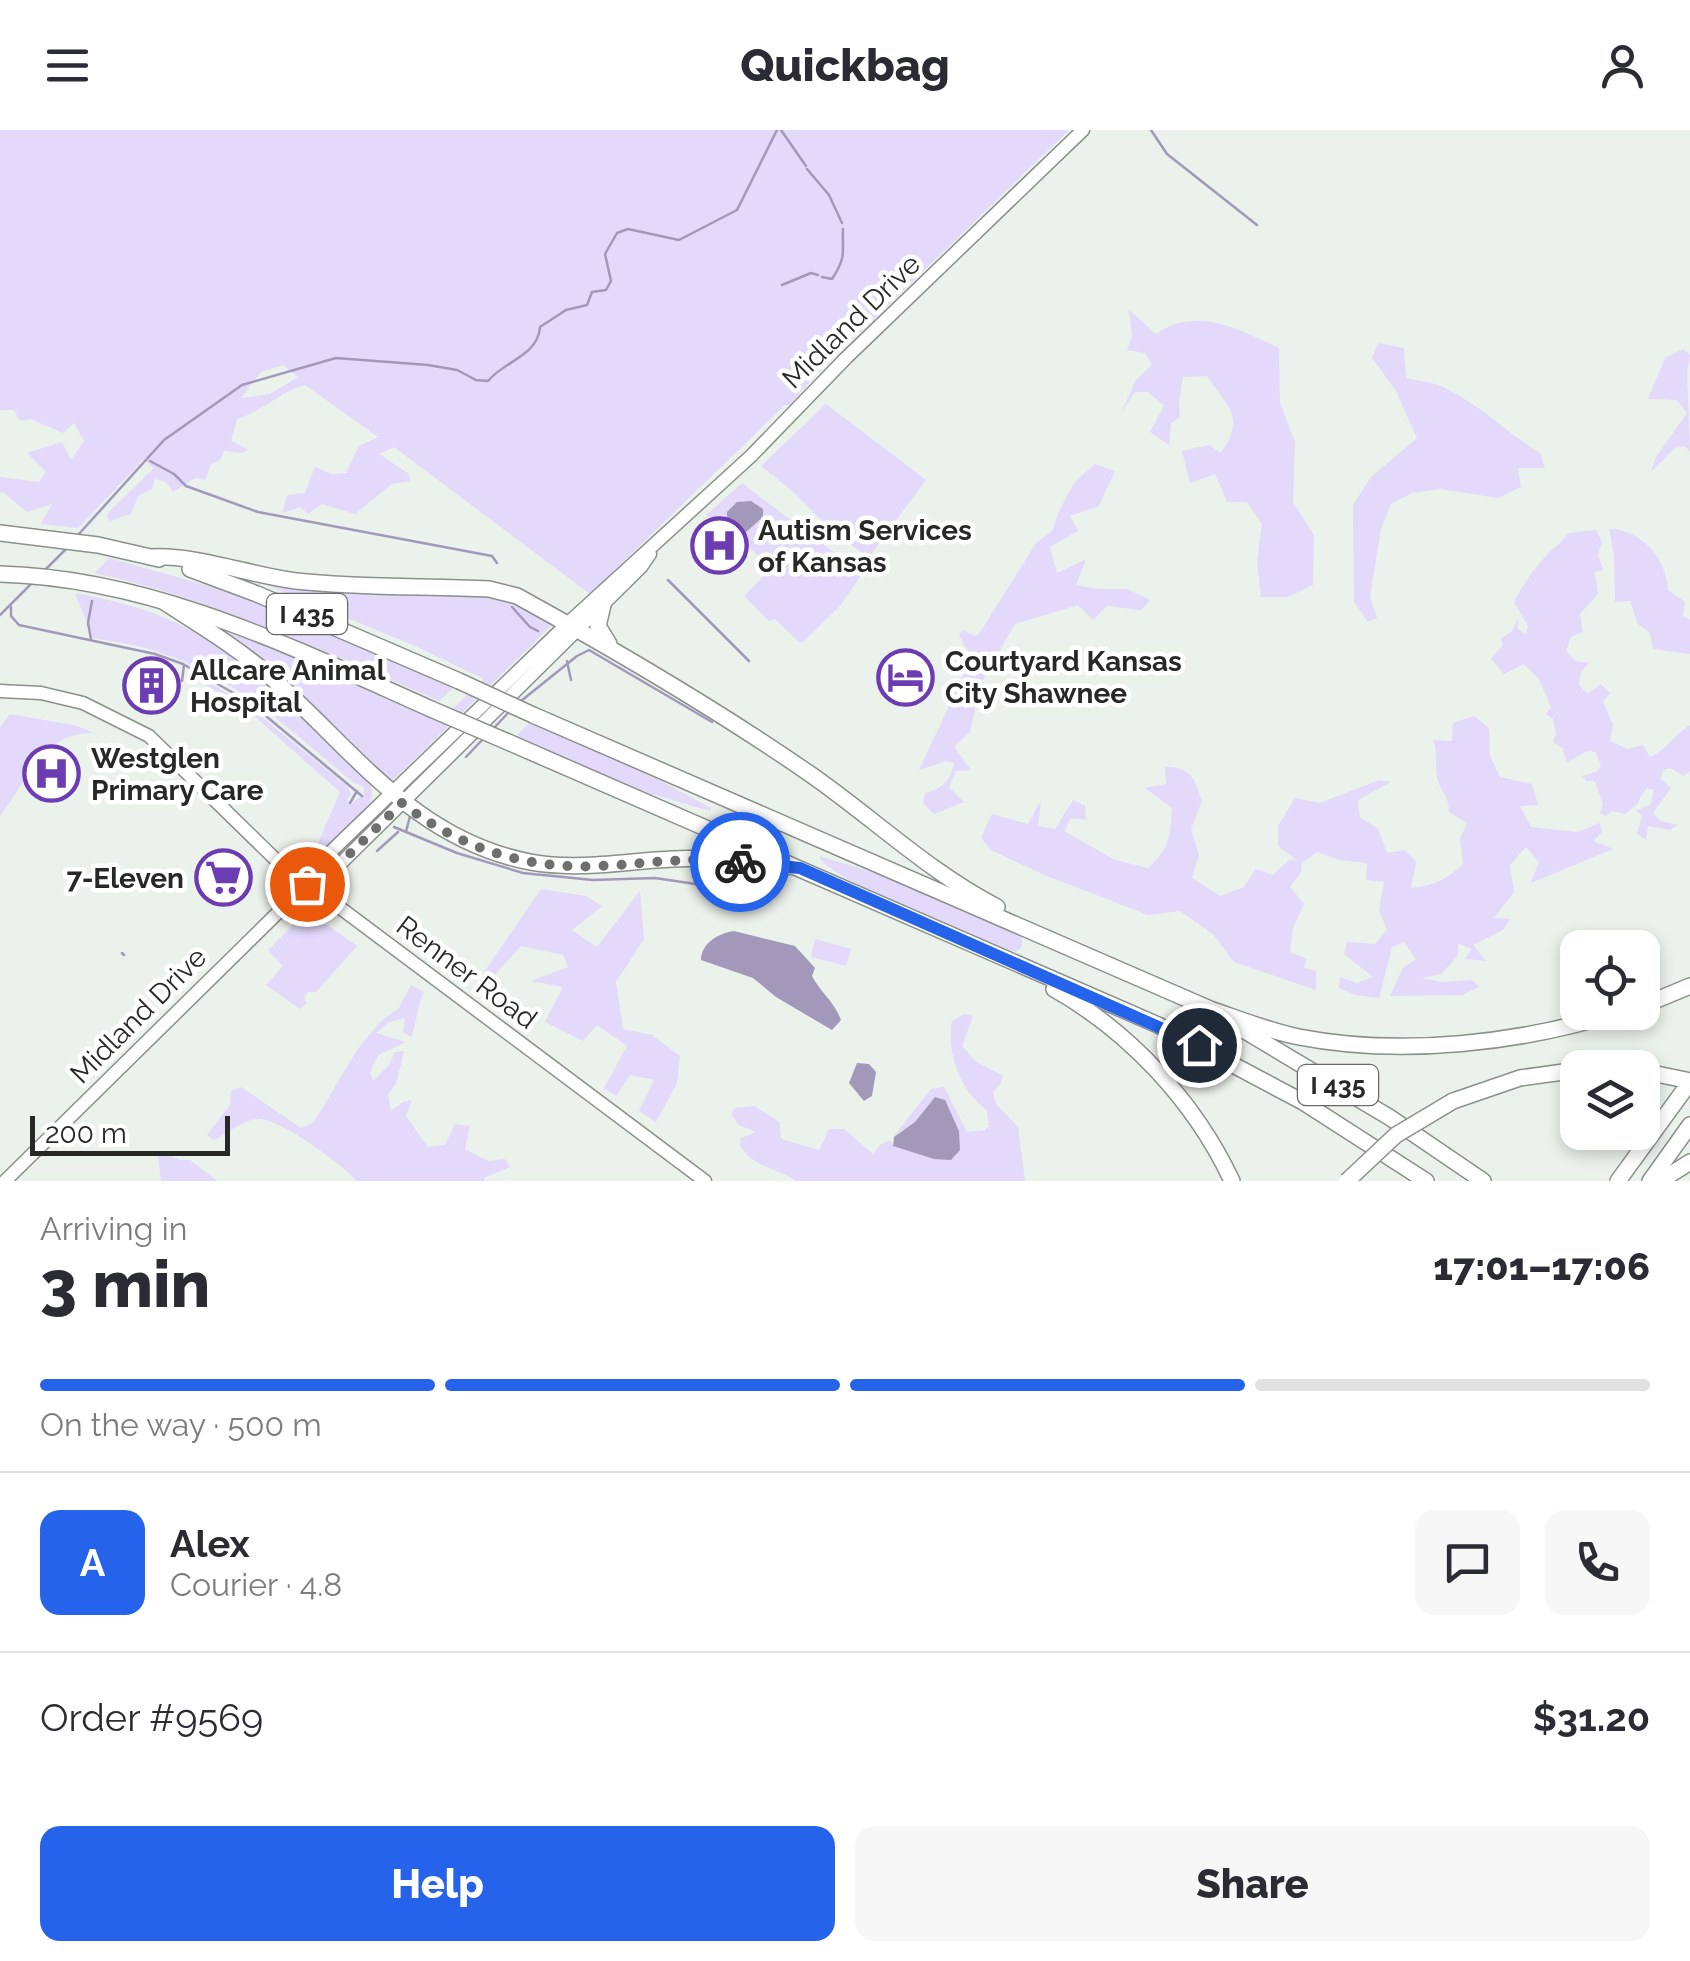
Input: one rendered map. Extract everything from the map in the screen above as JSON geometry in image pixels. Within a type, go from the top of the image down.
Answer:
[{"type":"highway","name":"I 435","points":[[5,534],[152,556],[257,594],[1080,951],[1210,1009],[1363,1100],[1483,1181]]},
{"type":"highway","points":[[152,556],[173,556],[297,581],[504,591],[615,650],[771,747],[964,888],[1065,938],[1080,951]]},
{"type":"highway","name":"I 435","points":[[0,574],[97,585],[212,616],[431,709],[1039,973],[1233,1062],[1339,1123],[1426,1181]]},
{"type":"highway","points":[[164,602],[263,670],[397,798],[434,826],[467,842],[534,863],[602,866],[703,858],[800,868]]},
{"type":"highway","points":[[603,605],[598,630],[615,650]]},
{"type":"highway","points":[[1039,973],[1046,984],[1118,1035],[1171,1086],[1200,1122],[1232,1181]]},
{"type":"highway","points":[[1660,998],[1690,986]]},
{"type":"highway","points":[[1210,1009],[1284,1034],[1363,1045],[1484,1040],[1560,1027]]},
{"type":"highway","points":[[1347,1181],[1396,1135],[1453,1102],[1520,1078],[1560,1072]]},
{"type":"highway","points":[[1618,1181],[1690,1081],[1660,1075]]},
{"type":"highway","points":[[1650,1181],[1690,1126]]},
{"type":"highway","points":[[1660,1181],[1690,1162]]},
{"type":"main road","name":"Midland Drive","points":[[5,1181],[307,884],[328,875],[397,798],[634,561],[654,547],[1083,130]]},
{"type":"main road","name":"Midland Drive","points":[[572,627],[603,605],[642,568],[654,547]]},
{"type":"main road","name":"Renner Road","points":[[0,691],[83,702],[158,743],[243,830],[307,884],[705,1181]]},
{"type":"shaded area","points":[[0,130],[1069,130],[812,379],[790,405],[785,405],[590,594],[394,447],[379,454],[409,474],[410,481],[392,484],[355,514],[322,504],[308,514],[300,507],[282,513],[287,495],[305,493],[315,467],[331,474],[346,473],[359,446],[378,437],[305,385],[237,419],[231,441],[247,449],[243,453],[224,451],[220,460],[211,464],[205,480],[195,478],[173,492],[166,482],[155,479],[152,489],[138,496],[131,514],[109,521],[107,514],[154,468],[143,460],[78,528],[41,524],[52,504],[27,512],[0,493],[0,477],[39,482],[46,472],[27,453],[62,442],[71,460],[84,441],[74,423],[63,433],[31,419],[20,421],[14,410],[0,410]],"holes":[[[283,365],[298,377],[270,394],[241,398],[261,372]]]},
{"type":"shaded area","points":[[1129,310],[1156,334],[1187,321],[1202,321],[1233,328],[1279,348],[1280,403],[1295,442],[1293,502],[1314,535],[1313,585],[1288,597],[1261,597],[1257,561],[1262,524],[1247,502],[1227,502],[1215,474],[1190,483],[1182,451],[1209,445],[1221,453],[1232,430],[1231,413],[1207,376],[1183,377],[1180,418],[1171,423],[1169,445],[1150,432],[1164,406],[1148,392],[1135,392],[1121,413],[1136,380],[1152,365],[1145,353],[1127,350],[1132,336]]},
{"type":"shaded area","points":[[1378,343],[1404,348],[1406,378],[1441,386],[1470,403],[1540,453],[1545,468],[1518,468],[1521,487],[1498,498],[1440,489],[1412,493],[1391,504],[1381,529],[1370,596],[1377,618],[1368,622],[1354,602],[1353,505],[1371,477],[1417,438],[1396,391],[1372,358]]},
{"type":"shaded area","points":[[1683,349],[1690,355],[1690,452],[1685,446],[1675,448],[1651,472],[1656,457],[1687,413],[1677,400],[1648,399],[1665,358]]},
{"type":"shaded area","points":[[826,404],[926,480],[869,557],[837,536],[761,466]]},
{"type":"shaded area","points":[[1095,464],[1115,471],[1099,506],[1070,516],[1078,531],[1050,547],[1057,573],[1086,559],[1076,585],[1127,589],[1150,600],[1141,610],[1107,606],[1093,620],[1078,605],[1015,624],[981,683],[970,732],[954,747],[971,770],[956,771],[949,787],[964,802],[934,814],[923,803],[925,793],[945,783],[954,763],[946,761],[919,770],[973,655],[959,634],[963,630],[979,634],[1036,543],[1052,531],[1075,482]]},
{"type":"shaded area","points":[[742,483],[862,574],[840,606],[803,642],[775,619],[769,621],[744,596],[771,568],[725,524],[715,523],[706,515]]},
{"type":"shaded area","points":[[751,501],[763,509],[763,517],[745,533],[727,520],[727,512],[737,502]]},
{"type":"shaded area","points":[[1609,529],[1632,534],[1657,557],[1668,590],[1685,602],[1683,616],[1690,620],[1690,654],[1653,649],[1650,633],[1638,624],[1630,601],[1615,602]]},
{"type":"shaded area","points":[[1596,530],[1602,542],[1598,555],[1603,570],[1595,572],[1598,594],[1580,614],[1583,632],[1571,637],[1566,651],[1575,661],[1589,663],[1581,672],[1579,685],[1588,694],[1601,684],[1610,693],[1603,702],[1613,724],[1610,741],[1627,749],[1643,745],[1650,757],[1690,725],[1690,771],[1684,776],[1670,768],[1663,770],[1661,779],[1671,788],[1653,813],[1661,821],[1678,825],[1670,830],[1648,826],[1646,840],[1637,834],[1642,816],[1636,811],[1651,804],[1654,790],[1646,788],[1637,804],[1625,814],[1600,813],[1603,805],[1595,781],[1586,781],[1582,776],[1601,766],[1596,752],[1588,751],[1567,762],[1562,748],[1553,742],[1553,719],[1546,714],[1551,707],[1539,679],[1524,664],[1504,674],[1491,659],[1518,618],[1518,629],[1526,634],[1528,626],[1514,602],[1537,567],[1568,533]]},
{"type":"shaded area","points":[[109,558],[230,592],[453,688],[439,701],[227,612],[95,573]]},
{"type":"shaded area","points":[[252,579],[503,596],[544,618],[551,626],[390,783],[213,627],[262,644],[439,722],[484,679],[413,645]]},
{"type":"shaded area","points":[[75,593],[114,601],[179,624],[235,658],[289,702],[365,777],[372,794],[367,807],[327,849],[300,865],[317,845],[340,792],[244,707],[204,684],[206,680],[253,710],[348,787],[351,794],[347,800],[351,804],[364,794],[364,787],[263,708],[214,676],[153,650],[93,638]]},
{"type":"shaded area","points":[[10,714],[78,726],[93,733],[75,735],[48,750],[0,816],[0,727]]},
{"type":"shaded area","points":[[1474,716],[1489,728],[1490,756],[1500,777],[1532,784],[1538,805],[1520,806],[1531,827],[1578,832],[1600,823],[1602,832],[1593,841],[1613,849],[1531,883],[1539,862],[1526,847],[1510,865],[1514,892],[1494,918],[1510,919],[1503,930],[1473,945],[1486,961],[1465,959],[1472,949],[1458,943],[1458,955],[1442,974],[1421,978],[1442,982],[1473,980],[1479,987],[1462,995],[1390,996],[1403,968],[1416,959],[1404,942],[1392,947],[1379,998],[1339,988],[1340,977],[1357,983],[1373,977],[1344,954],[1347,942],[1375,944],[1387,930],[1379,910],[1384,882],[1366,880],[1367,863],[1339,860],[1317,852],[1302,863],[1301,872],[1290,887],[1304,904],[1293,928],[1290,952],[1307,959],[1304,968],[1316,971],[1316,990],[1234,962],[1213,934],[1180,911],[1148,915],[1042,874],[991,850],[981,838],[992,814],[1028,824],[1041,800],[1038,826],[1055,829],[1073,800],[1085,806],[1086,820],[1071,818],[1064,831],[1115,860],[1148,868],[1168,841],[1172,808],[1145,788],[1166,784],[1165,767],[1180,769],[1194,780],[1202,801],[1191,829],[1199,855],[1192,878],[1220,896],[1244,887],[1256,869],[1273,875],[1290,859],[1298,861],[1278,846],[1278,826],[1295,798],[1320,803],[1379,780],[1391,782],[1358,800],[1360,818],[1378,828],[1387,853],[1405,850],[1416,862],[1411,888],[1427,886],[1446,878],[1463,864],[1460,839],[1467,823],[1449,812],[1437,776],[1433,740],[1452,741],[1453,723]]},
{"type":"shaded area","points":[[531,721],[637,768],[711,808],[710,811],[642,791],[516,736]]},
{"type":"shaded area","points":[[819,856],[888,877],[1017,933],[1022,946],[1016,952],[1006,950],[904,906],[847,878]]},
{"type":"shaded area","points":[[541,889],[586,896],[602,906],[572,930],[597,947],[640,891],[644,939],[616,982],[623,1029],[652,1035],[680,1056],[677,1083],[656,1122],[639,1111],[654,1080],[630,1075],[616,1096],[604,1088],[627,1046],[597,1025],[583,1041],[545,1022],[563,987],[531,981],[568,967],[563,955],[521,946],[484,987],[476,984]]},
{"type":"shaded area","points":[[303,915],[313,915],[357,946],[316,992],[308,992],[304,998],[307,1003],[300,1009],[266,985],[283,966],[268,950]]},
{"type":"shaded area","points":[[734,931],[795,946],[815,968],[812,976],[838,1013],[841,1020],[832,1030],[776,997],[753,978],[701,960],[711,940]]},
{"type":"shaded area","points":[[815,939],[851,949],[846,966],[811,957]]},
{"type":"shaded area","points":[[411,985],[424,992],[411,1037],[403,1032],[405,1018],[389,1022],[376,1033],[406,1042],[378,1055],[370,1072],[373,1081],[389,1065],[395,1052],[404,1051],[396,1084],[388,1094],[391,1111],[412,1100],[406,1116],[428,1147],[445,1145],[455,1124],[470,1126],[465,1149],[488,1161],[505,1159],[510,1167],[484,1181],[357,1181],[310,1143],[267,1120],[246,1122],[214,1140],[207,1135],[230,1105],[231,1091],[241,1087],[301,1128],[314,1122],[357,1050],[381,1021],[399,1008]]},
{"type":"shaded area","points":[[964,1014],[973,1016],[962,1046],[975,1061],[1003,1076],[993,1092],[996,1104],[1018,1127],[1025,1181],[797,1181],[758,1163],[740,1146],[741,1138],[756,1132],[739,1125],[731,1114],[735,1108],[754,1106],[779,1122],[781,1139],[819,1150],[829,1129],[844,1129],[873,1154],[890,1140],[893,1145],[934,1159],[935,1097],[915,1122],[894,1136],[931,1089],[944,1087],[967,1132],[985,1130],[989,1126],[987,1110],[963,1083],[951,1046],[952,1021]]},
{"type":"shaded area","points":[[857,1063],[869,1064],[876,1072],[872,1096],[864,1101],[849,1083]]},
{"type":"shaded area","points":[[935,1097],[945,1100],[959,1131],[960,1150],[951,1160],[934,1159],[893,1146],[894,1137],[915,1122]]},
{"type":"shaded area","points":[[158,1156],[190,1160],[217,1181],[161,1181]]},
{"type":"waterway","points":[[78,535],[164,440],[242,385],[336,358],[428,365],[488,381],[527,352],[540,327],[566,310],[587,305],[592,292],[606,290],[611,281],[605,254],[617,233],[628,229],[679,240],[737,210],[777,130]]},
{"type":"waterway","points":[[781,130],[806,166]]},
{"type":"waterway","points":[[1151,130],[1167,154],[1257,225]]},
{"type":"waterway","points":[[807,169],[829,195],[842,223]]},
{"type":"waterway","points":[[822,277],[832,279],[840,265],[843,229]]},
{"type":"waterway","points":[[782,285],[811,273],[818,275]]},
{"type":"waterway","points":[[150,461],[174,474],[186,486],[258,512],[492,556],[497,563]]},
{"type":"waterway","points":[[43,572],[66,549]]},
{"type":"waterway","points":[[668,580],[749,661]]},
{"type":"waterway","points":[[0,615],[31,584]]},
{"type":"waterway","points":[[91,639],[88,623],[92,601]]},
{"type":"waterway","points":[[11,607],[11,616],[19,625],[155,654],[183,664],[249,702],[362,796]]},
{"type":"waterway","points":[[512,607],[538,631]]},
{"type":"waterway","points":[[521,701],[589,650],[712,722]]},
{"type":"waterway","points":[[567,661],[571,680]]},
{"type":"waterway","points":[[182,681],[184,665]]},
{"type":"waterway","points":[[493,729],[508,713]]},
{"type":"waterway","points":[[466,757],[484,738]]},
{"type":"waterway","points":[[350,803],[357,791]]},
{"type":"waterway","points":[[406,832],[410,816]]},
{"type":"waterway","points":[[394,827],[457,853],[523,873],[593,880],[655,878],[763,894]]},
{"type":"waterway","points":[[377,851],[398,832]]},
{"type":"way so far","points":[[307,884],[328,875],[402,803],[434,826],[467,842],[534,863],[602,866],[688,858],[740,862]]},
{"type":"place","name":"Autism Services of Kansas","points":[[719,546]]},
{"type":"place","name":"Courtyard Kansas City Shawnee","points":[[906,677]]},
{"type":"place","name":"Allcare Animal Hospital","points":[[151,686]]},
{"type":"place","name":"Westglen Primary Care","points":[[52,774]]},
{"type":"place","name":"7-Eleven","points":[[223,878]]},
{"type":"route","points":[[740,862],[800,868],[1199,1045]]}]
